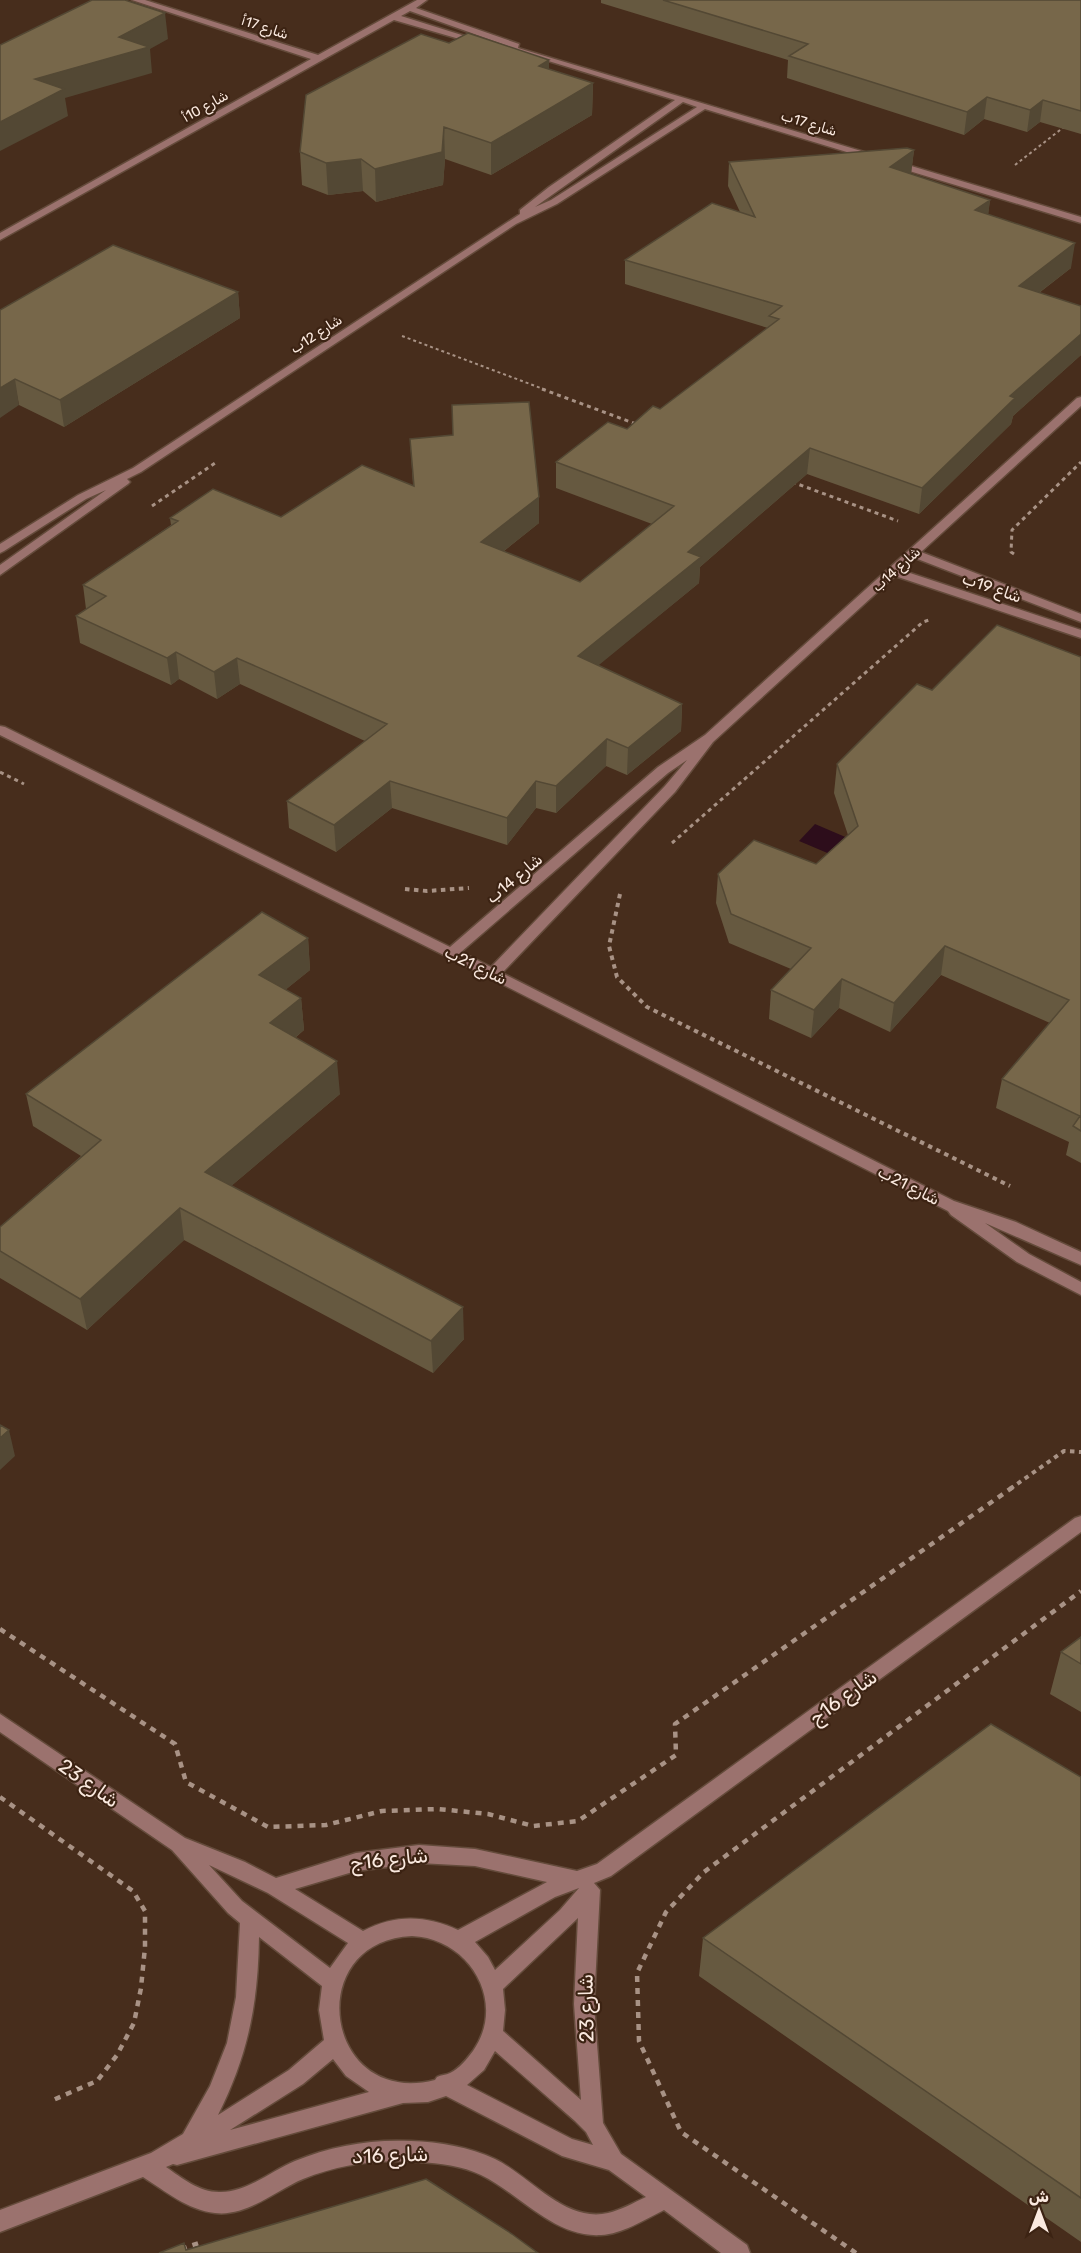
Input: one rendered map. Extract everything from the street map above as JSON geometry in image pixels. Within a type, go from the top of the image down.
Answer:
[{"type":"street","name":"شارع 17أ","points":[[136,0],[317,58]]},
{"type":"street","name":"شارع 10أ","points":[[0,237],[423,0]]},
{"type":"street","name":"شارع 17ب","points":[[409,8],[501,40],[530,53]]},
{"type":"street","name":"شارع 17ب","points":[[394,16],[492,45],[530,53],[1081,220]]},
{"type":"street","name":"شارع 12ب","points":[[0,571],[103,499],[137,470],[512,222],[541,197],[682,99]]},
{"type":"street","name":"شارع 12ب","points":[[512,222],[554,202],[704,106]]},
{"type":"street","name":"شارع 14ب","points":[[451,953],[663,770],[710,738],[1081,400]]},
{"type":"street","name":"شارع 12ب","points":[[0,549],[82,497],[137,470]]},
{"type":"street","name":"شاع 19ب","points":[[913,553],[1081,618]]},
{"type":"street","name":"شاع 19ب","points":[[893,571],[1081,634]]},
{"type":"street","name":"شارع 21ب","points":[[0,730],[493,974],[949,1205],[1010,1226],[1081,1259]]},
{"type":"street","name":"شارع 14ب","points":[[493,974],[670,789],[692,764],[710,738]]},
{"type":"street","name":"شارع 21ب","points":[[949,1205],[996,1241],[1081,1289]]},
{"type":"street","name":"شارع 16ج","points":[[494,1984],[567,1916],[583,1886],[1081,1523]]},
{"type":"street","name":"شارع 23","points":[[0,1722],[178,1844],[238,1868],[275,1887],[364,1943]]},
{"type":"street","name":"شارع 23","points":[[178,1844],[224,1896],[250,1921],[333,1982]]},
{"type":"street","name":"شارع 16ج","points":[[275,1887],[350,1862],[412,1854],[443,1854],[474,1858],[583,1886]]},
{"type":"street","name":"شارع 23","points":[[583,1886],[584,2004],[593,2125]]},
{"type":"street","points":[[459,1940],[548,1891],[583,1886]]},
{"type":"street","points":[[190,2142],[210,2110],[238,2043],[245,2009],[250,1921]]},
{"type":"street","points":[[0,2221],[151,2163],[408,2092],[427,2091],[460,2077],[474,2065],[493,2036],[497,2020],[494,1984],[487,1967],[475,1952],[459,1940],[441,1932],[422,1929],[382,1934],[364,1943],[340,1967],[327,1997],[326,2014],[333,2046],[346,2064],[363,2080],[385,2088],[408,2092]]},
{"type":"street","name":"شارع 23","points":[[493,2036],[593,2125],[614,2161]]},
{"type":"street","points":[[151,2163],[190,2142],[296,2077],[333,2046]]},
{"type":"street","name":"شارع 23","points":[[444,2085],[569,2149],[614,2161],[739,2253]]},
{"type":"street","name":"شارع 16د","points":[[151,2163],[194,2196],[220,2203],[233,2202],[299,2170],[326,2161],[353,2154],[406,2151],[443,2155],[486,2166],[566,2218],[586,2224],[608,2224],[667,2198]]},
{"type":"path","points":[[1008,171],[1072,121]]},
{"type":"path","points":[[362,321],[645,427]]},
{"type":"path","points":[[402,336],[412,329]]},
{"type":"path","points":[[147,509],[216,462]]},
{"type":"path","points":[[1018,558],[1011,552],[1011,530],[1081,462]]},
{"type":"path","points":[[789,480],[899,522]]},
{"type":"path","points":[[667,848],[923,622],[932,619]]},
{"type":"path","points":[[622,886],[609,946],[617,977],[647,1007],[1018,1189]]},
{"type":"path","points":[[396,889],[427,891],[478,888]]},
{"type":"path","points":[[0,1629],[175,1744],[186,1782],[268,1827],[326,1825],[382,1811],[438,1809],[488,1814],[533,1826],[578,1821],[676,1755],[675,1724],[1064,1451],[1081,1452]]},
{"type":"path","points":[[855,2253],[681,2132],[639,2041],[637,1973],[666,1912],[704,1872],[1081,1591]]},
{"type":"path","points":[[0,1797],[133,1891],[145,1911],[145,1947],[141,1988],[134,2023],[117,2055],[97,2081],[53,2100]]},
{"type":"path","points":[[168,2253],[213,2239]]},
{"type":"shaded area","points":[[815,824],[878,851],[863,868],[799,841]]},
{"type":"building","points":[[92,0],[125,0],[165,13],[119,37],[149,47],[35,79],[64,89],[0,122],[0,45]]},
{"type":"building","points":[[663,0],[1081,0],[1081,111],[1043,100],[1030,110],[987,97],[967,112],[789,56],[808,44]]},
{"type":"building","points":[[468,33],[549,60],[539,66],[593,83],[491,143],[444,127],[442,152],[375,169],[361,159],[326,163],[300,152],[306,95],[421,34],[449,43]]},
{"type":"building","points":[[907,148],[914,150],[890,167],[990,200],[975,210],[1075,243],[1019,286],[1081,306],[1081,334],[1010,396],[1015,398],[922,488],[810,448],[688,552],[701,557],[578,656],[682,704],[628,748],[607,739],[556,786],[536,781],[507,818],[390,781],[334,825],[287,801],[387,724],[237,658],[214,672],[176,652],[167,658],[76,616],[106,596],[83,585],[178,521],[170,518],[213,489],[281,517],[362,465],[414,486],[410,439],[453,435],[452,405],[529,402],[539,497],[481,542],[580,582],[674,506],[556,462],[608,422],[627,429],[653,406],[660,409],[779,319],[769,316],[782,306],[625,260],[712,203],[755,217],[729,162]]},
{"type":"building","points":[[113,245],[238,292],[60,400],[15,379],[0,388],[0,310]]},
{"type":"building","points":[[997,625],[1081,657],[1081,1131],[1073,1126],[1080,1116],[1002,1079],[1069,1000],[945,946],[894,1003],[842,979],[814,1010],[771,990],[811,948],[731,914],[718,874],[754,840],[816,864],[858,826],[837,764],[917,684],[932,690]]},
{"type":"building","points":[[262,912],[308,938],[259,975],[301,998],[270,1023],[337,1061],[205,1172],[463,1307],[431,1341],[180,1208],[80,1299],[0,1251],[0,1227],[101,1140],[26,1094]]},
{"type":"building","points":[[0,1425],[9,1430],[0,1438]]},
{"type":"building","points":[[1081,1637],[1081,1664],[1061,1652]]},
{"type":"building","points":[[991,1724],[1081,1777],[1081,2198],[703,1938]]},
{"type":"building","points":[[426,2179],[538,2253],[159,2253],[184,2243],[186,2250]]}]
